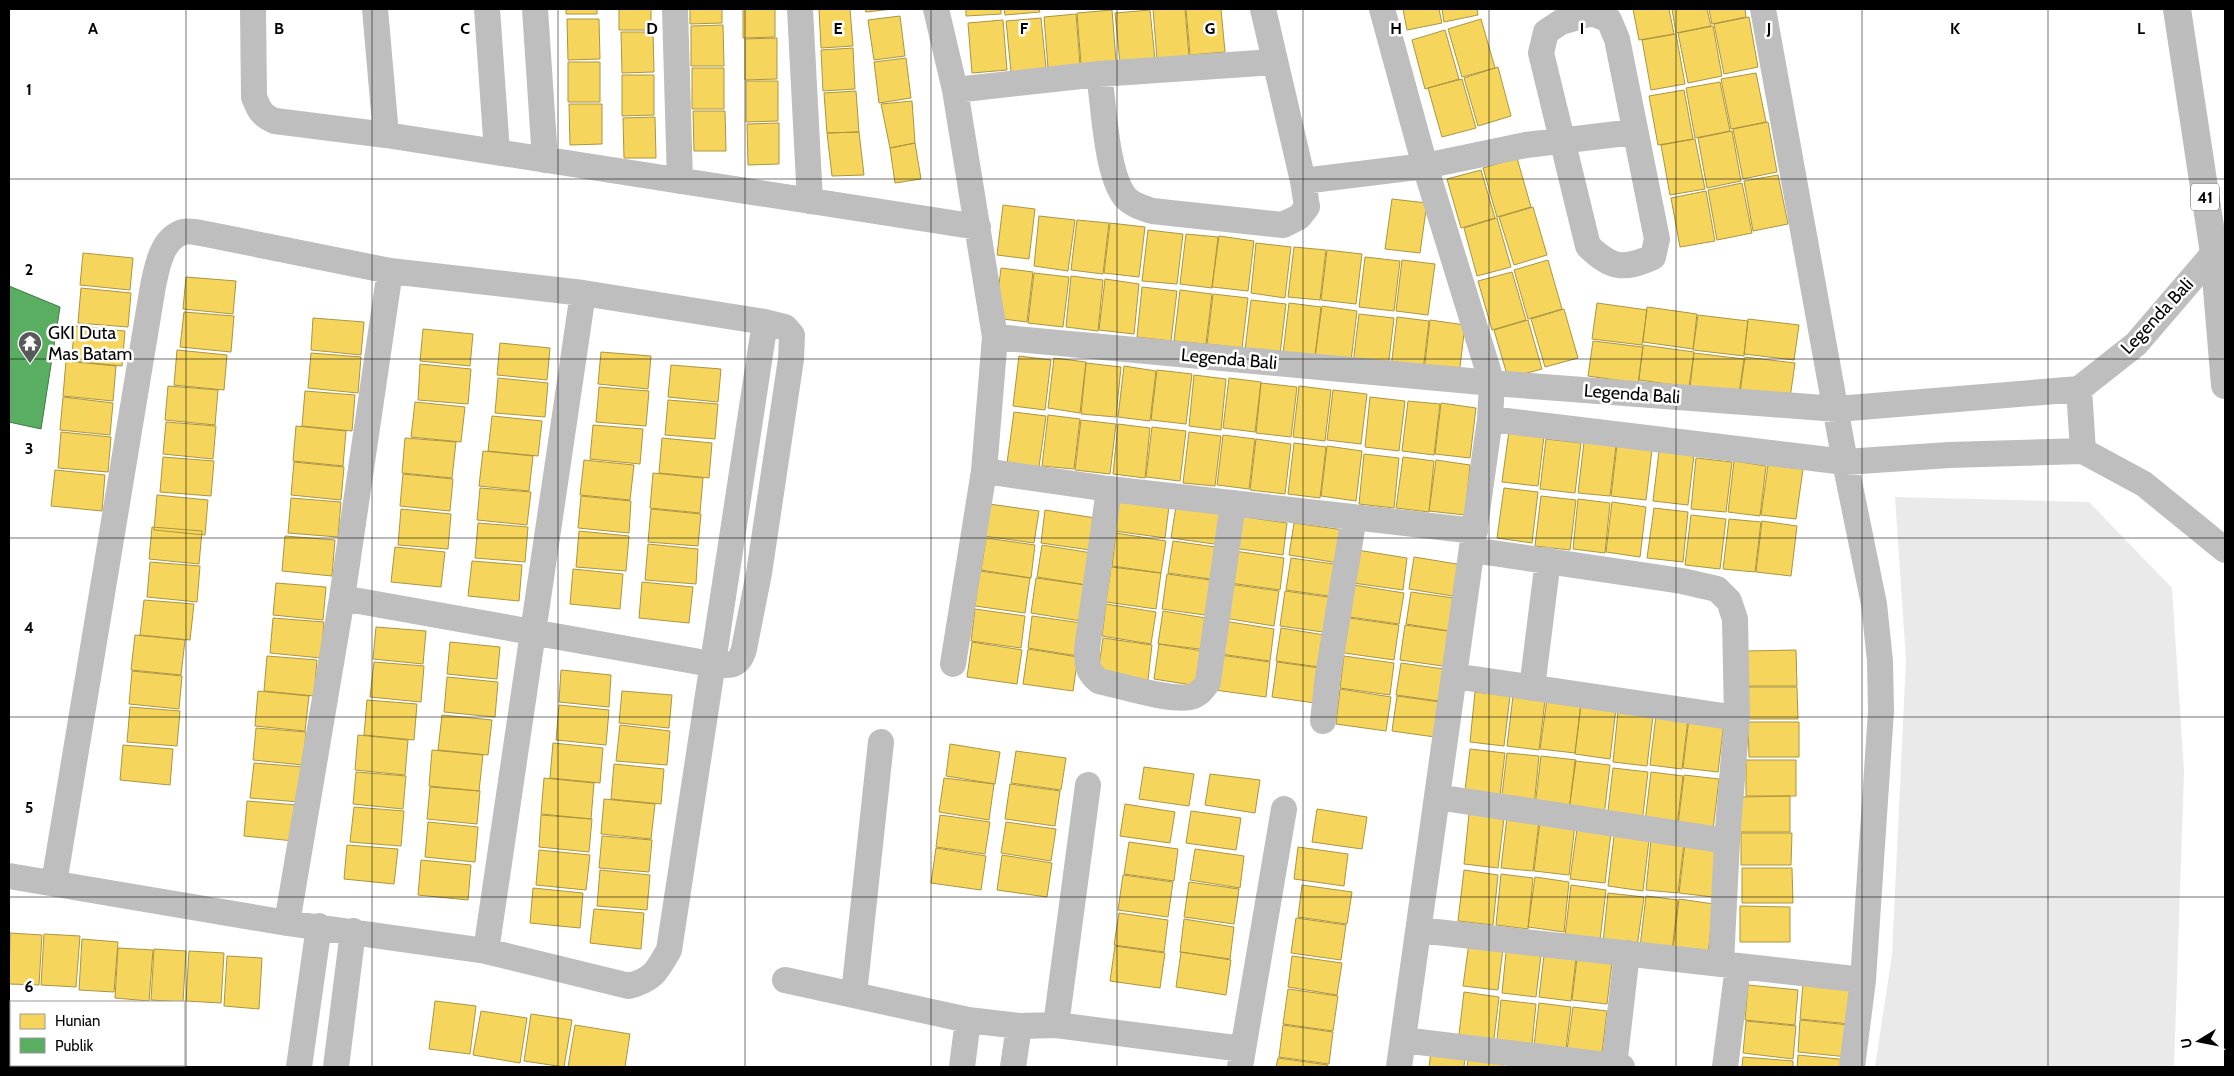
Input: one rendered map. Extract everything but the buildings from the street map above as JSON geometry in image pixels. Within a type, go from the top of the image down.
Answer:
[{"type":"highway","name":"41","points":[[2177,9],[2214,253],[2225,386]]},
{"type":"street","points":[[253,9],[254,97],[258,109],[264,117],[275,121],[386,135],[978,227]]},
{"type":"street","points":[[375,9],[386,135]]},
{"type":"street","points":[[487,9],[497,152]]},
{"type":"street","points":[[535,9],[545,160]]},
{"type":"street","points":[[675,9],[680,181]]},
{"type":"street","points":[[800,9],[810,201]]},
{"type":"street","points":[[936,9],[955,90],[995,337],[984,471],[953,664]]},
{"type":"street","points":[[1099,74],[1113,174],[1126,198],[1137,206],[1152,211],[1283,225],[1299,217],[1307,207],[1303,181],[1262,9]]},
{"type":"street","points":[[1382,9],[1425,166],[1492,384],[1490,419],[1399,1067]]},
{"type":"street","points":[[1763,9],[1837,409],[1845,462],[1874,604],[1880,661],[1881,711],[1863,980],[1852,1067]]},
{"type":"street","points":[[1592,12],[1609,20],[1617,39],[1634,132],[1657,239],[1653,257],[1634,265],[1615,266],[1600,258],[1588,246],[1541,53],[1546,32],[1561,22],[1592,12]]},
{"type":"street","points":[[955,90],[1099,74],[1274,62]]},
{"type":"street","points":[[1303,181],[1425,166],[1526,145],[1634,132]]},
{"type":"street","points":[[9,876],[287,923],[319,926],[486,952],[629,986],[645,982],[655,973],[669,950],[711,664],[765,322],[583,293],[390,271],[193,232],[183,232],[169,242],[164,250],[153,286],[54,883]]},
{"type":"street","name":"Legenda Bali","points":[[995,337],[1492,384],[1837,409],[2078,389],[2136,344],[2214,253]]},
{"type":"street","points":[[287,923],[342,598],[390,271]]},
{"type":"street","points":[[486,952],[583,293]]},
{"type":"street","points":[[2078,389],[2083,451]]},
{"type":"street","points":[[1490,419],[1845,462],[1949,455],[2083,451],[2144,484],[2225,550]]},
{"type":"street","points":[[984,471],[1109,489],[1354,517],[1473,540],[1548,560],[1682,581],[1717,589],[1729,601],[1735,619],[1737,718],[1727,841],[1729,964],[1725,1067]]},
{"type":"street","points":[[1109,489],[1087,649],[1087,665],[1090,674],[1099,681],[1178,697],[1192,697],[1202,691],[1208,682],[1232,503]]},
{"type":"street","points":[[1323,721],[1328,675],[1354,517]]},
{"type":"street","points":[[1532,688],[1548,560]]},
{"type":"street","points":[[342,598],[711,664]]},
{"type":"street","points":[[1454,676],[1737,718]]},
{"type":"street","points":[[854,994],[881,742]]},
{"type":"street","points":[[1056,1025],[1088,786]]},
{"type":"street","points":[[1437,797],[1727,841]]},
{"type":"street","points":[[785,980],[968,1020],[1019,1026],[1056,1025],[1241,1058],[1284,809]]},
{"type":"street","points":[[299,1067],[319,926]]},
{"type":"street","points":[[1419,930],[1863,980]]},
{"type":"street","points":[[336,1067],[353,931]]},
{"type":"street","points":[[1403,1040],[1618,1067],[1627,953]]},
{"type":"street","points":[[962,1067],[968,1020]]},
{"type":"street","points":[[1013,1067],[1019,1026]]},
{"type":"shaded area","points":[[1895,497],[2089,502],[2172,588],[2184,772],[2174,1067],[1875,1067],[1892,955],[1906,660]]},
{"type":"place","name":"GKI Duta Mas Batam","points":[[30,364]]}]
